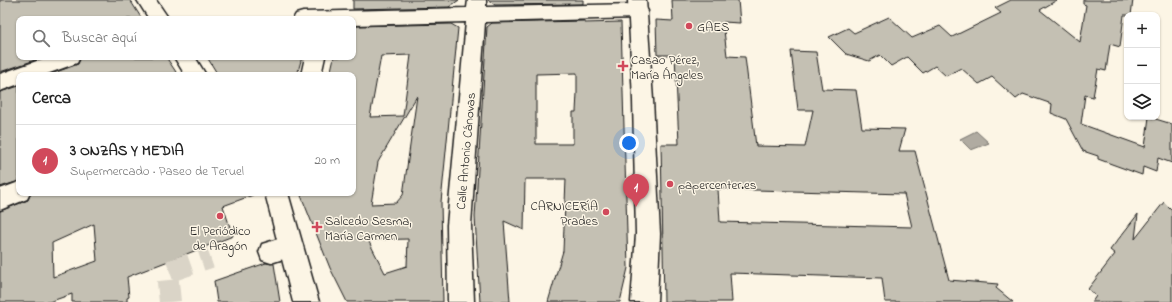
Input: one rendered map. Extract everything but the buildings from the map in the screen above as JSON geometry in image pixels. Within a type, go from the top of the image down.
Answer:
[{"type":"street","points":[[146,0],[157,16]]},
{"type":"street","points":[[326,16],[330,0]]},
{"type":"street","points":[[356,17],[477,7],[637,6],[643,100],[648,234],[644,302]]},
{"type":"street","name":"Calle Antonio Cánovas","points":[[461,302],[459,225],[477,7]]},
{"type":"street","points":[[30,72],[62,60]]},
{"type":"street","points":[[186,60],[194,72]]},
{"type":"street","points":[[312,72],[314,60]]},
{"type":"street","points":[[0,83],[16,77]]},
{"type":"street","points":[[0,200],[16,193]]},
{"type":"street","points":[[278,196],[281,249],[306,302]]},
{"type":"shaded area","points":[[976,131],[989,143],[971,150],[960,139]]},
{"type":"tunnel","points":[[170,302],[167,272],[210,257]]},
{"type":"place","name":"GAES","points":[[689,26]]},
{"type":"place","name":"Casao Pérez, María Ángeles","points":[[623,66]]},
{"type":"place","name":"papercenter.es","points":[[670,184]]},
{"type":"place","name":"3 ONZAS Y MEDIA","points":[[636,207]]},
{"type":"place","name":"CARNICERÍA Prades","points":[[606,212]]},
{"type":"place","name":"El Periódico de Aragón","points":[[220,216]]},
{"type":"place","name":"Salcedo Sesma, María Carmen","points":[[317,227]]}]
